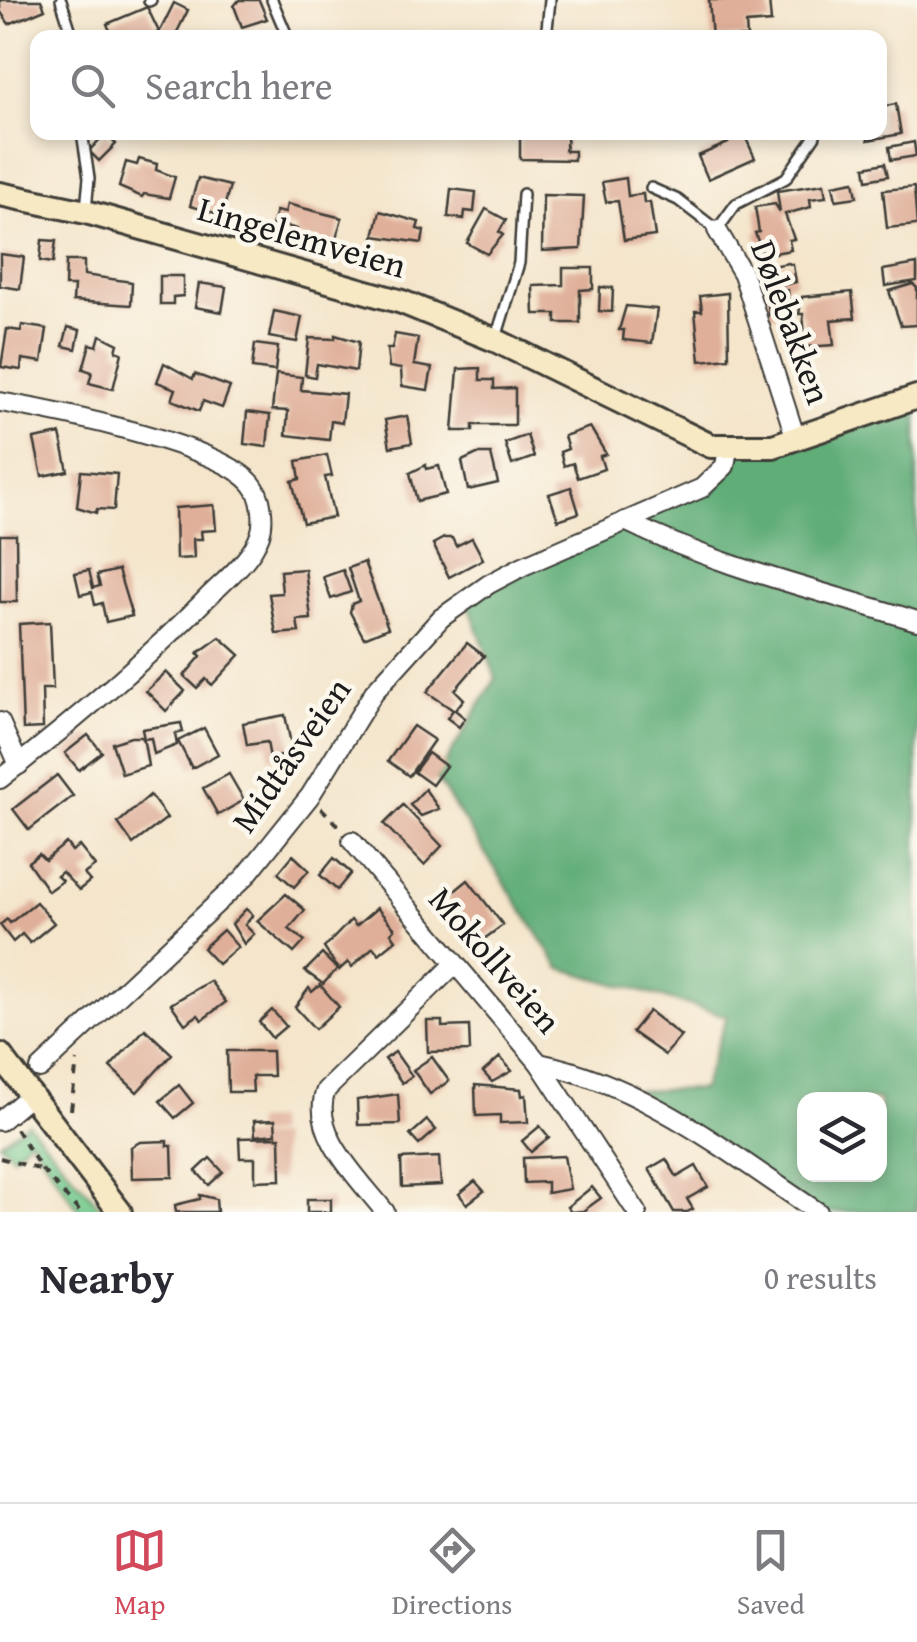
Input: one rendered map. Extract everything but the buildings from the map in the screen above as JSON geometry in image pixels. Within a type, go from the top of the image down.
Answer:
[{"type":"main road","name":"Lingelemveien","points":[[0,194],[86,212],[330,280],[495,340],[676,432],[728,449]]},
{"type":"main road","name":"Dølebakken","points":[[728,449],[796,439],[917,397]]},
{"type":"main road","points":[[0,1056],[120,1212]]},
{"type":"street","name":"Dølebakken","points":[[717,230],[743,274],[796,439]]},
{"type":"street","points":[[0,402],[67,413],[160,439],[227,467],[252,484],[262,508],[260,535],[244,562],[132,674],[0,780]]},
{"type":"street","name":"Midtåsveien","points":[[40,1070],[245,876],[310,796],[374,692],[441,618],[488,584],[702,488],[725,466],[728,449]]},
{"type":"street","points":[[625,520],[672,544],[756,574],[917,621]]},
{"type":"street","points":[[0,722],[18,765]]},
{"type":"street","name":"Mokollveien","points":[[352,841],[539,1063],[589,1073],[625,1090],[818,1212]]},
{"type":"street","points":[[384,1212],[328,1134],[320,1106],[326,1090],[454,965]]},
{"type":"street","points":[[539,1063],[637,1212]]},
{"type":"street","points":[[7,1124],[30,1095]]},
{"type":"lane","points":[[61,0],[70,30]]},
{"type":"lane","points":[[272,0],[285,30]]},
{"type":"lane","points":[[547,30],[550,0]]},
{"type":"lane","points":[[83,140],[89,178],[86,212]]},
{"type":"lane","points":[[651,188],[678,200],[717,230],[736,204],[786,178],[811,140]]},
{"type":"lane","points":[[495,340],[520,263],[523,194]]},
{"type":"path","points":[[310,796],[352,841]]},
{"type":"path","points":[[71,1110],[76,1084],[74,1037]]},
{"type":"path","points":[[7,1124],[80,1212]]},
{"type":"path","points":[[0,1158],[42,1170]]},
{"type":"green space","points":[[917,397],[917,1212],[816,1212],[625,1091],[702,1089],[727,1016],[560,968],[436,778],[496,678],[466,598],[702,488],[728,449]]},
{"type":"green space","points":[[28,1123],[105,1212],[80,1212],[30,1138],[13,1156],[0,1143]]}]
